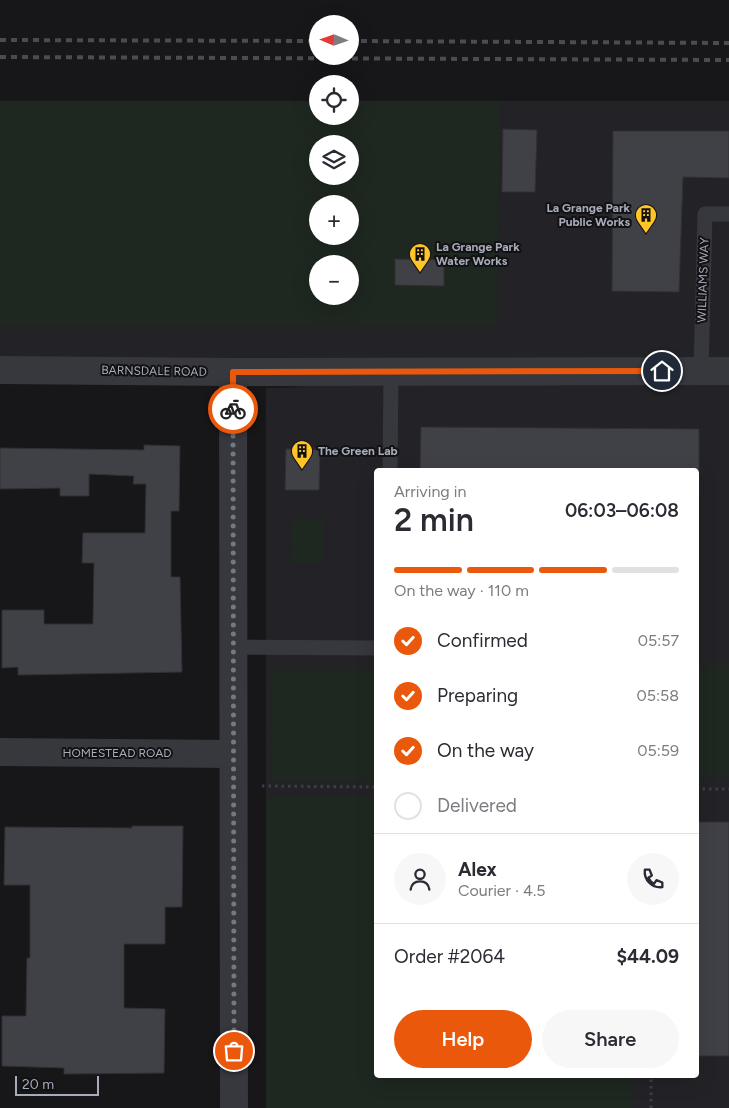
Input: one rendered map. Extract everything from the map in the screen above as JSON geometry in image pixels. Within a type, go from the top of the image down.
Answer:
[{"type":"street","name":"BARNSDALE ROAD","points":[[0,370],[233,372],[729,371]]},
{"type":"street","points":[[233,372],[234,1108]]},
{"type":"street","name":"HOMESTEAD ROAD","points":[[0,752],[233,754]]},
{"type":"lane","name":"WILLIAMS WAY","points":[[701,371],[705,214],[729,214]]},
{"type":"lane","points":[[390,468],[391,372]]},
{"type":"lane","points":[[233,647],[374,648]]},
{"type":"path","points":[[261,786],[374,787]]},
{"type":"path","points":[[699,789],[729,789]]},
{"type":"path","points":[[651,1078],[651,1108]]},
{"type":"shaded area","points":[[0,101],[309,101],[309,125],[359,125],[359,101],[729,101],[729,1108],[266,1108],[266,388],[305,387],[0,377]]},
{"type":"shaded area","points":[[0,101],[309,101],[309,125],[359,125],[359,101],[500,101],[497,325],[0,325]]},
{"type":"shaded area","points":[[323,519],[323,563],[290,563],[291,520]]},
{"type":"shaded area","points":[[699,666],[729,666],[729,778],[699,778]]},
{"type":"shaded area","points":[[271,670],[374,670],[374,781],[272,781]]},
{"type":"shaded area","points":[[266,795],[374,796],[374,1078],[634,1078],[634,1108],[266,1108]]},
{"type":"building","points":[[503,129],[537,130],[535,192],[502,192]]},
{"type":"building","name":"La Grange Park Public Works","points":[[613,131],[729,131],[729,178],[683,177],[679,292],[612,291]]},
{"type":"building","name":"La Grange Park Water Works","points":[[395,259],[444,260],[444,286],[395,285]]},
{"type":"building","points":[[421,427],[699,429],[699,468],[420,468]]},
{"type":"building","points":[[144,445],[180,446],[179,511],[171,511],[171,577],[180,577],[182,672],[18,675],[18,667],[2,668],[2,610],[44,610],[44,624],[93,624],[94,563],[82,563],[83,533],[145,533],[146,484],[133,484],[134,476],[89,474],[89,496],[60,496],[60,488],[0,489],[0,448],[144,450]]},
{"type":"building","name":"The Green Lab","points":[[286,449],[320,450],[319,490],[285,490]]},
{"type":"building","points":[[699,822],[729,822],[729,1056],[699,1056]]},
{"type":"building","points":[[132,826],[183,826],[182,907],[165,907],[165,944],[124,944],[124,1008],[165,1009],[164,1073],[64,1074],[64,1068],[2,1066],[2,1016],[26,1016],[27,958],[30,958],[30,885],[4,885],[5,827],[132,828]]},
{"type":"railway","points":[[0,40],[309,41]]},
{"type":"railway","points":[[359,41],[729,43]]},
{"type":"railway","points":[[0,57],[729,60]]},
{"type":"way so far","points":[[233,409],[234,1051]]},
{"type":"place","name":"La Grange Park Public Works","points":[[646,234]]},
{"type":"place","name":"La Grange Park Water Works","points":[[420,273]]},
{"type":"place","name":"The Green Lab","points":[[302,470]]},
{"type":"route","points":[[233,409],[233,372],[662,371]]}]
